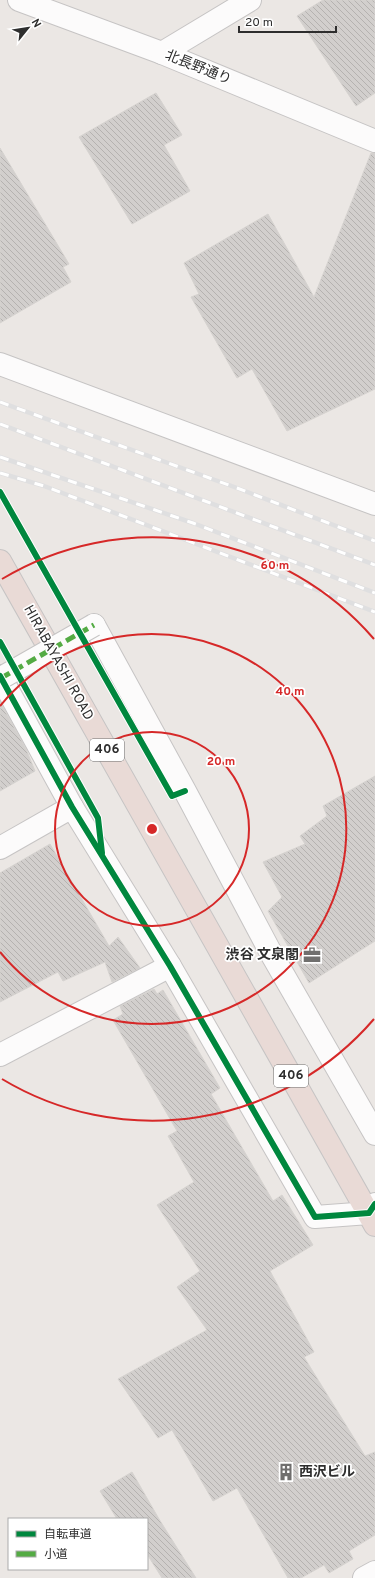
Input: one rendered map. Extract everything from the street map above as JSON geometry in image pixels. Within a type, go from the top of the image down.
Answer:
[{"type":"highway","name":"HIRABAYASHI ROAD","points":[[0,561],[373,1214]]},
{"type":"street","name":"北長野通り","points":[[19,0],[162,53],[375,141]]},
{"type":"street","points":[[162,53],[250,0]]},
{"type":"street","points":[[0,364],[375,504]]},
{"type":"street","points":[[373,1214],[315,1217],[170,966],[72,807],[1,677],[94,625],[185,791],[272,955],[375,1134]]},
{"type":"street","points":[[0,848],[72,807]]},
{"type":"street","points":[[0,1055],[170,966]]},
{"type":"street","points":[[364,1578],[375,1572]]},
{"type":"building","points":[[323,0],[375,0],[375,93],[356,106],[297,16]]},
{"type":"building","points":[[156,93],[182,135],[164,145],[190,191],[132,224],[79,137]]},
{"type":"building","points":[[0,148],[69,264],[63,267],[71,282],[0,323]]},
{"type":"building","points":[[371,153],[375,153],[375,389],[287,431],[252,369],[237,378],[191,297],[199,294],[184,263],[268,214],[314,297]]},
{"type":"building","points":[[0,702],[26,749],[35,771],[0,791]]},
{"type":"building","points":[[375,776],[375,941],[309,983],[268,911],[282,897],[263,862],[305,844],[300,836],[327,816],[323,806]]},
{"type":"building","points":[[50,844],[109,946],[118,937],[140,968],[112,982],[105,962],[63,981],[58,972],[0,1002],[0,873]]},
{"type":"building","points":[[154,989],[157,994],[163,990],[220,1088],[211,1094],[273,1201],[282,1195],[313,1245],[270,1271],[314,1352],[304,1357],[365,1456],[375,1452],[375,1535],[349,1551],[353,1559],[329,1573],[324,1565],[301,1578],[288,1578],[237,1488],[213,1501],[172,1430],[158,1438],[118,1379],[207,1330],[177,1287],[200,1271],[157,1205],[194,1182],[168,1136],[177,1131],[113,1020],[123,1014],[120,1006]]},
{"type":"building","points":[[132,1472],[196,1578],[162,1578],[148,1556],[148,1518],[116,1518],[100,1491]]},
{"type":"railway","points":[[0,402],[237,488],[375,541]]},
{"type":"railway","points":[[0,424],[375,565]]},
{"type":"railway","points":[[0,457],[193,523],[375,593]]},
{"type":"railway","points":[[0,473],[44,486],[375,612]]},
{"type":"marked path","points":[[1,678],[94,625]]},
{"type":"cycle path","points":[[0,492],[172,796],[185,791]]},
{"type":"cycle path","points":[[0,642],[98,818],[102,853]]},
{"type":"cycle path","points":[[0,676],[72,807],[170,966],[315,1217],[369,1213],[375,1204]]},
{"type":"place","name":"渋谷 文泉閣","points":[[312,955]]},
{"type":"place","name":"西沢ビル","points":[[286,1472]]}]
